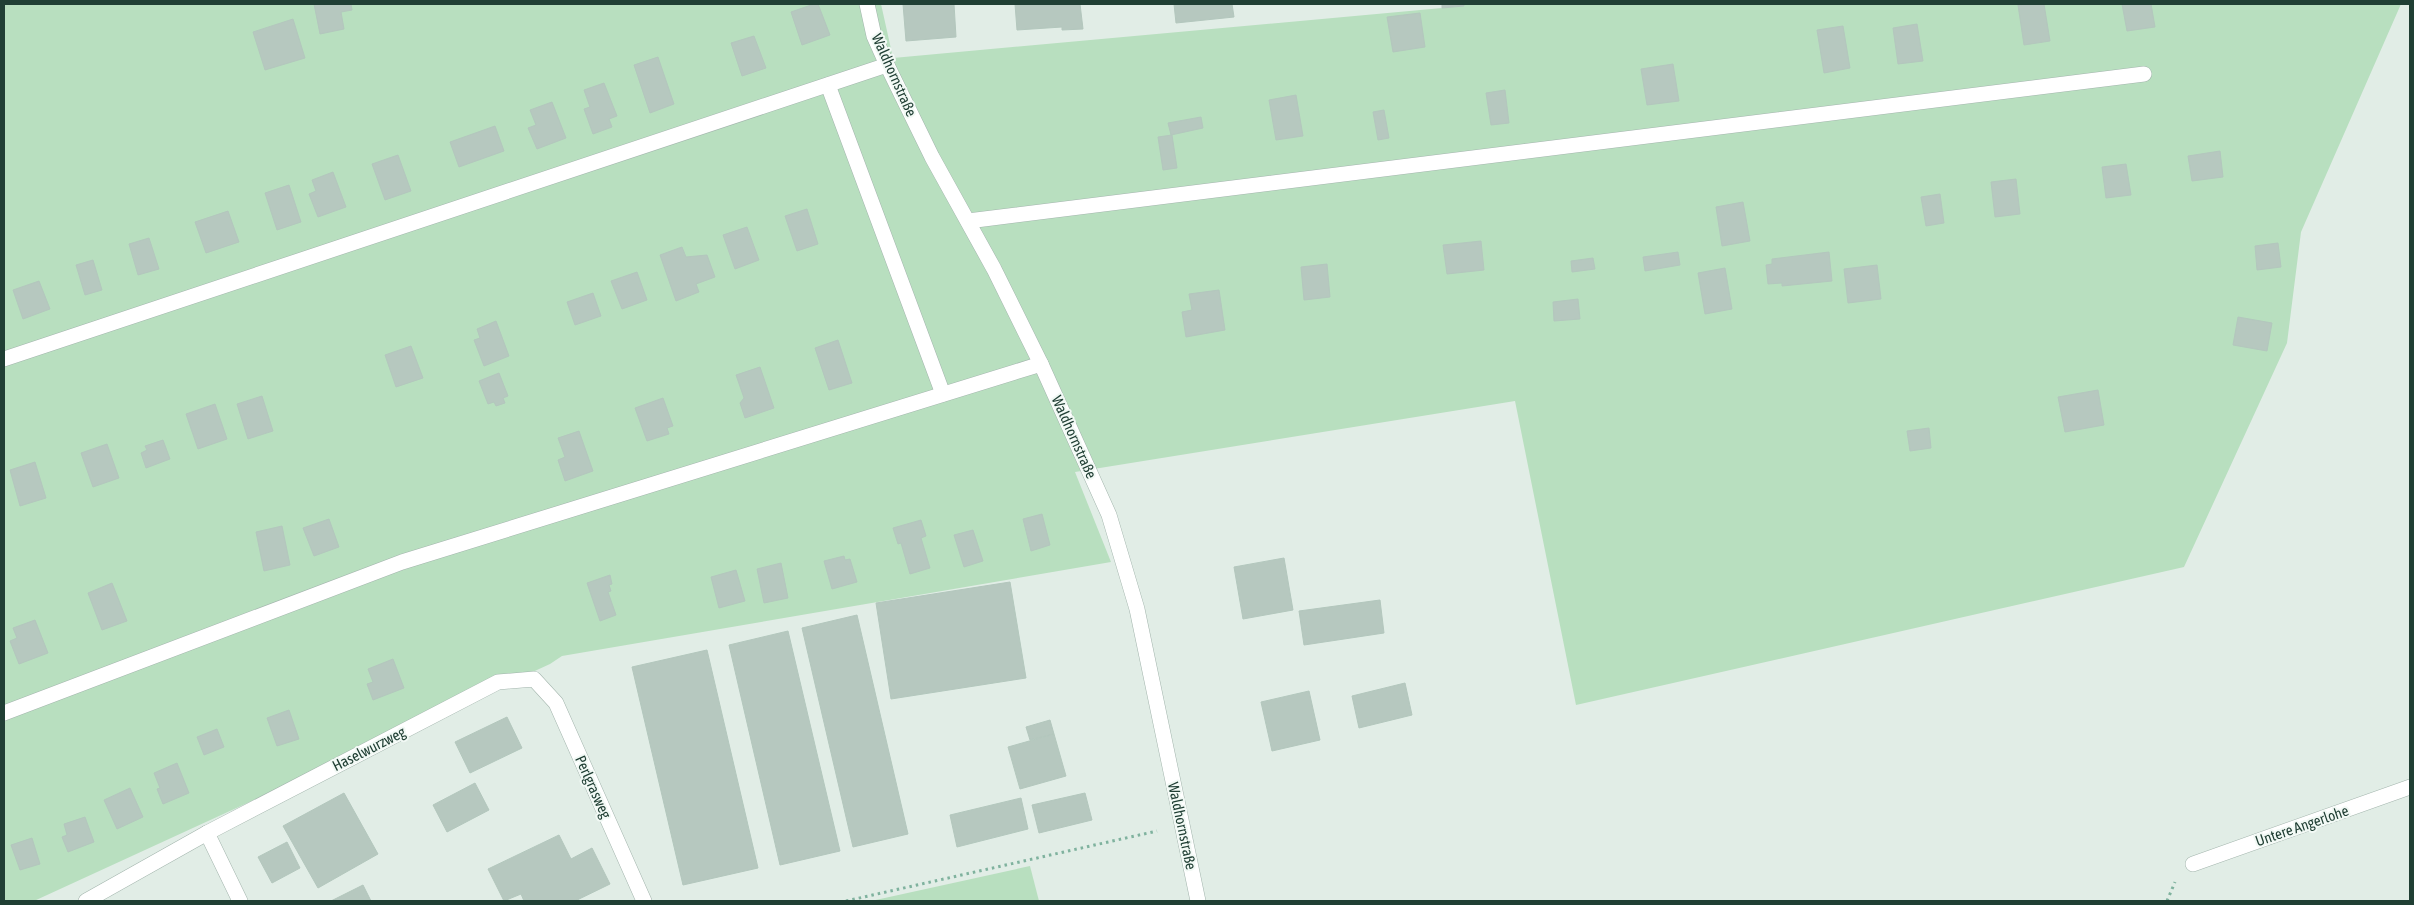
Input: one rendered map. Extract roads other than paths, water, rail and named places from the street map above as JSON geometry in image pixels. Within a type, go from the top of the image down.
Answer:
[{"type":"street","name":"Waldhornstraße","points":[[867,4],[874,36],[887,65],[932,157],[968,221],[1041,364],[1109,515],[1137,609],[1198,901]]},
{"type":"street","points":[[4,359],[887,65]]},
{"type":"street","points":[[968,221],[2144,74]]},
{"type":"street","points":[[828,85],[943,394]]},
{"type":"street","points":[[4,713],[402,562],[1041,364]]},
{"type":"street","name":"Haselwurzweg","points":[[86,901],[207,833],[498,682],[534,679]]},
{"type":"street","name":"Perlgrasweg","points":[[534,679],[556,703],[644,901]]},
{"type":"street","name":"Untere Angerlohe","points":[[2193,864],[2410,787]]},
{"type":"street","points":[[207,833],[240,901]]}]
